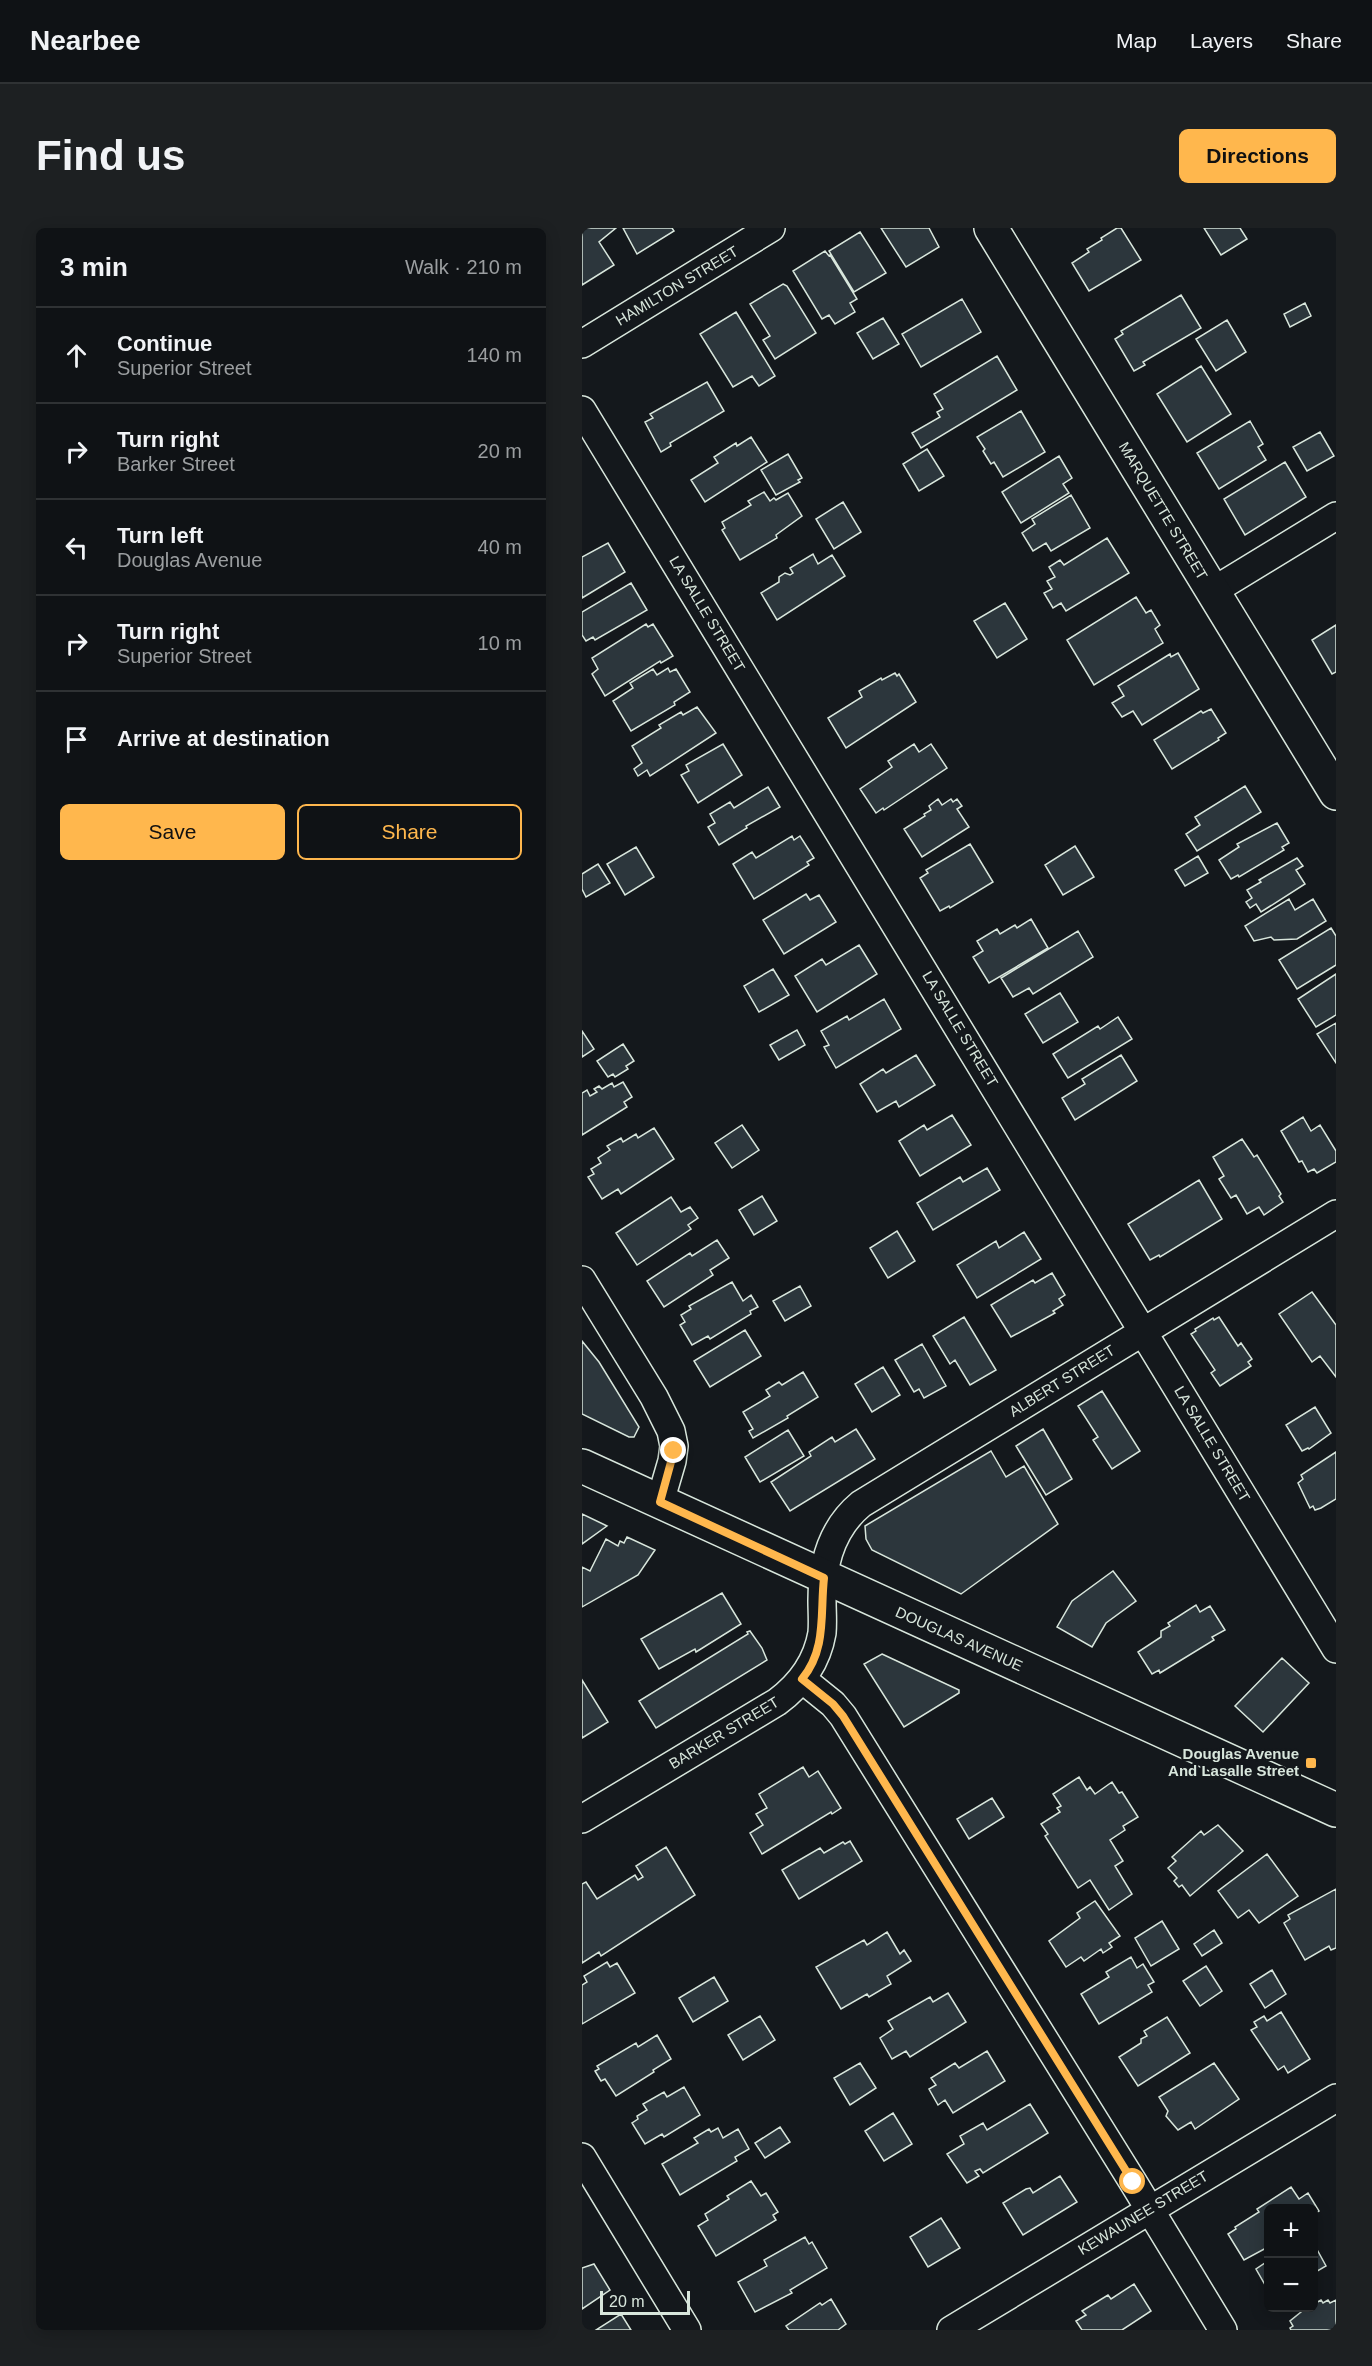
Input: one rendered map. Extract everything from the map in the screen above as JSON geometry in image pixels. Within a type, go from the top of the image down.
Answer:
[{"type":"main road","name":"MARQUETTE STREET","points":[[991,228],[1336,793]]},
{"type":"main road","name":"DOUGLAS AVENUE","points":[[582,1466],[1336,1810]]},
{"type":"street","name":"HAMILTON STREET","points":[[582,344],[771,228]]},
{"type":"street","name":"LA SALLE STREET","points":[[582,410],[1336,1648]]},
{"type":"street","points":[[1213,591],[1336,516]]},
{"type":"street","name":"ALBERT STREET","points":[[824,1578],[829,1551],[835,1537],[847,1518],[861,1504],[1336,1214]]},
{"type":"street","points":[[582,1280],[654,1397],[671,1431],[674,1446],[672,1461],[660,1502]]},
{"type":"street","name":"BARKER STREET","points":[[582,1819],[777,1702],[802,1679],[816,1654],[821,1637],[824,1578]]},
{"type":"street","points":[[802,1679],[833,1704],[843,1716],[1150,2209],[1222,2330]]},
{"type":"street","name":"KEWAUNEE STREET","points":[[951,2330],[1336,2098]]},
{"type":"street","points":[[582,2157],[687,2330]]},
{"type":"building","points":[[582,228],[616,228],[599,242],[614,265],[582,285]]},
{"type":"building","points":[[623,228],[672,228],[674,231],[637,254]]},
{"type":"building","points":[[881,228],[929,228],[939,247],[906,267]]},
{"type":"building","points":[[1121,228],[1141,260],[1089,291],[1072,263],[1089,252],[1087,249],[1102,240],[1101,238]]},
{"type":"building","points":[[1204,228],[1240,228],[1247,239],[1221,255]]},
{"type":"building","points":[[860,232],[886,273],[854,292],[829,251]]},
{"type":"building","points":[[825,251],[830,255],[857,299],[850,303],[855,312],[835,324],[829,315],[822,319],[793,271]]},
{"type":"building","points":[[783,284],[787,286],[816,333],[775,359],[763,340],[770,336],[750,304]]},
{"type":"building","points":[[1181,295],[1201,328],[1143,362],[1145,365],[1134,371],[1115,339],[1123,334],[1121,331]]},
{"type":"building","points":[[962,299],[981,332],[921,367],[902,334]]},
{"type":"building","points":[[1305,303],[1311,316],[1290,327],[1284,314]]},
{"type":"building","points":[[736,312],[775,376],[759,386],[752,376],[733,387],[700,334]]},
{"type":"building","points":[[883,318],[899,344],[873,359],[857,333]]},
{"type":"building","points":[[1227,320],[1246,352],[1216,371],[1196,339]]},
{"type":"building","points":[[997,356],[1017,390],[921,448],[912,433],[940,417],[937,412],[943,409],[934,394]]},
{"type":"building","points":[[1201,366],[1231,414],[1187,442],[1157,394]]},
{"type":"building","points":[[707,382],[724,411],[670,443],[671,446],[661,452],[645,422],[653,418],[650,414]]},
{"type":"building","points":[[1021,411],[1045,452],[1003,477],[994,462],[991,464],[977,437]]},
{"type":"building","points":[[1250,421],[1263,444],[1258,447],[1266,460],[1219,489],[1197,453]]},
{"type":"building","points":[[1320,432],[1334,456],[1307,471],[1293,447]]},
{"type":"building","points":[[751,437],[767,462],[705,502],[691,480],[718,463],[714,457],[736,443],[737,446]]},
{"type":"building","points":[[927,449],[944,476],[919,491],[903,464]]},
{"type":"building","points":[[788,454],[802,478],[798,480],[800,482],[776,495],[761,470]]},
{"type":"building","points":[[1059,456],[1072,478],[1063,484],[1069,493],[1021,523],[1002,492]]},
{"type":"building","points":[[1285,462],[1306,497],[1245,535],[1224,499]]},
{"type":"building","points":[[764,492],[770,501],[788,493],[802,516],[776,535],[777,538],[740,560],[722,530],[725,528],[722,522],[751,505],[748,501]]},
{"type":"building","points":[[1071,495],[1090,528],[1051,551],[1046,543],[1033,551],[1022,533],[1035,524],[1032,519]]},
{"type":"building","points":[[843,502],[861,532],[834,549],[816,519]]},
{"type":"building","points":[[1107,538],[1129,573],[1066,611],[1061,603],[1053,608],[1044,593],[1052,589],[1047,581],[1055,577],[1049,567],[1060,560],[1064,565]]},
{"type":"building","points":[[608,543],[625,572],[582,598],[582,557]]},
{"type":"building","points":[[813,554],[818,564],[832,555],[845,576],[777,620],[761,593],[779,582],[779,577],[785,573],[790,575],[793,573],[790,568]]},
{"type":"building","points":[[631,583],[647,610],[595,640],[593,637],[586,641],[582,635],[582,612]]},
{"type":"building","points":[[1136,597],[1146,613],[1151,610],[1160,625],[1155,629],[1163,643],[1094,685],[1067,640]]},
{"type":"building","points":[[1005,603],[1027,639],[997,658],[974,621]]},
{"type":"building","points":[[646,624],[648,627],[653,624],[673,656],[661,663],[660,661],[605,696],[592,674],[598,669],[592,658]]},
{"type":"building","points":[[1336,625],[1336,672],[1332,674],[1312,640]]},
{"type":"building","points":[[1178,653],[1199,689],[1142,725],[1133,711],[1122,717],[1112,703],[1124,696],[1118,686],[1170,654],[1171,657]]},
{"type":"building","points":[[668,668],[670,672],[676,669],[690,692],[674,702],[675,705],[631,731],[613,701],[633,688],[630,683],[653,669],[657,675]]},
{"type":"building","points":[[895,673],[897,676],[899,674],[916,702],[846,748],[828,718],[862,697],[859,691]]},
{"type":"building","points":[[697,707],[716,733],[650,776],[647,770],[638,776],[634,769],[642,763],[632,746],[661,728],[659,725],[681,712],[683,715]]},
{"type":"building","points":[[1211,709],[1226,733],[1218,738],[1219,740],[1172,769],[1154,740],[1201,711],[1203,713]]},
{"type":"building","points":[[723,744],[742,775],[698,803],[681,775],[689,771],[686,765]]},
{"type":"building","points":[[914,744],[919,752],[931,744],[947,768],[876,813],[860,789],[892,767],[888,761]]},
{"type":"building","points":[[1245,786],[1261,812],[1197,851],[1186,834],[1200,825],[1195,817]]},
{"type":"building","points":[[768,787],[780,807],[746,826],[747,828],[719,845],[708,827],[715,823],[710,814],[730,802],[734,808]]},
{"type":"building","points":[[938,799],[942,805],[951,799],[953,802],[957,799],[962,806],[957,809],[969,827],[922,857],[904,829],[925,816],[924,814],[931,810],[929,806]]},
{"type":"building","points":[[1277,823],[1289,843],[1282,847],[1284,850],[1239,877],[1238,875],[1231,879],[1219,860],[1239,847],[1237,844]]},
{"type":"building","points":[[792,836],[794,840],[800,836],[814,858],[807,862],[809,865],[754,899],[733,864],[752,852],[756,858]]},
{"type":"building","points":[[970,844],[993,882],[950,908],[949,906],[940,911],[920,878],[928,873],[926,870]]},
{"type":"building","points":[[1075,846],[1094,877],[1063,895],[1045,865]]},
{"type":"building","points":[[636,847],[654,877],[625,895],[607,864]]},
{"type":"building","points":[[1198,856],[1208,873],[1185,886],[1175,870]]},
{"type":"building","points":[[1297,858],[1303,866],[1296,870],[1305,884],[1261,912],[1256,904],[1250,908],[1246,902],[1252,898],[1247,890],[1261,882],[1259,880]]},
{"type":"building","points":[[598,864],[610,883],[586,897],[582,889],[582,874]]},
{"type":"building","points":[[806,894],[810,900],[819,895],[836,922],[784,954],[763,920]]},
{"type":"building","points":[[1289,899],[1295,910],[1313,899],[1326,921],[1297,939],[1274,940],[1271,937],[1254,941],[1245,926]]},
{"type":"building","points":[[1031,919],[1048,948],[989,983],[973,957],[983,951],[977,941],[997,929],[1000,934],[1015,925],[1017,928]]},
{"type":"building","points":[[1331,928],[1336,936],[1336,965],[1297,989],[1279,960]]},
{"type":"building","points":[[1078,931],[1093,957],[1033,994],[1029,988],[1013,997],[1001,978]]},
{"type":"building","points":[[859,945],[877,974],[817,1012],[795,976],[822,959],[826,965]]},
{"type":"building","points":[[773,969],[789,995],[759,1012],[744,986]]},
{"type":"building","points":[[1336,974],[1336,1015],[1316,1027],[1298,999]]},
{"type":"building","points":[[1060,993],[1078,1022],[1043,1043],[1025,1014]]},
{"type":"building","points":[[884,999],[901,1029],[836,1068],[824,1047],[829,1045],[821,1031],[847,1016],[849,1020]]},
{"type":"building","points":[[1118,1017],[1132,1039],[1068,1078],[1053,1054],[1098,1026],[1100,1029]]},
{"type":"building","points":[[1336,1023],[1336,1063],[1317,1034]]},
{"type":"building","points":[[797,1030],[805,1045],[779,1060],[770,1045]]},
{"type":"building","points":[[582,1031],[594,1049],[582,1057]]},
{"type":"building","points":[[623,1044],[634,1061],[626,1066],[628,1069],[615,1077],[613,1074],[608,1077],[597,1061]]},
{"type":"building","points":[[916,1055],[935,1085],[899,1107],[896,1101],[877,1112],[860,1084],[883,1069],[886,1073]]},
{"type":"building","points":[[1121,1055],[1137,1081],[1075,1120],[1062,1098],[1085,1084],[1082,1079]]},
{"type":"building","points":[[623,1082],[632,1097],[624,1102],[627,1107],[582,1135],[582,1093],[587,1090],[590,1096],[597,1092],[594,1089],[599,1086],[602,1089],[612,1083],[614,1087]]},
{"type":"building","points":[[952,1115],[971,1145],[920,1176],[899,1141],[924,1125],[927,1130]]},
{"type":"building","points":[[1303,1117],[1311,1131],[1320,1125],[1336,1151],[1336,1162],[1317,1173],[1314,1169],[1308,1172],[1302,1161],[1299,1162],[1281,1131]]},
{"type":"building","points":[[742,1125],[759,1150],[732,1168],[715,1143]]},
{"type":"building","points":[[654,1128],[674,1159],[621,1194],[618,1189],[602,1199],[588,1177],[594,1174],[591,1169],[601,1163],[598,1158],[610,1150],[607,1146],[621,1138],[623,1142],[636,1134],[638,1138]]},
{"type":"building","points":[[1242,1139],[1254,1157],[1257,1155],[1281,1194],[1279,1196],[1283,1202],[1264,1215],[1259,1207],[1247,1214],[1236,1195],[1231,1198],[1219,1179],[1224,1176],[1213,1157]]},
{"type":"building","points":[[987,1168],[1000,1190],[933,1230],[917,1203],[960,1177],[963,1182]]},
{"type":"building","points":[[1199,1180],[1222,1219],[1160,1257],[1159,1255],[1150,1260],[1128,1224]]},
{"type":"building","points":[[762,1196],[777,1221],[754,1235],[739,1210]]},
{"type":"building","points":[[671,1197],[681,1212],[690,1207],[698,1218],[688,1225],[691,1229],[637,1265],[616,1233]]},
{"type":"building","points":[[897,1231],[915,1261],[888,1278],[870,1248]]},
{"type":"building","points":[[1024,1232],[1041,1259],[977,1298],[957,1265],[996,1241],[999,1248]]},
{"type":"building","points":[[717,1240],[729,1258],[710,1270],[713,1275],[664,1307],[647,1281],[690,1253],[692,1256]]},
{"type":"building","points":[[1052,1273],[1065,1295],[1059,1299],[1063,1305],[1053,1311],[1055,1313],[1011,1337],[991,1305],[1033,1280],[1035,1283]]},
{"type":"building","points":[[732,1282],[743,1301],[751,1295],[758,1307],[750,1311],[751,1314],[710,1339],[708,1336],[692,1345],[680,1325],[685,1322],[681,1315],[691,1309],[689,1306]]},
{"type":"building","points":[[800,1286],[811,1306],[785,1321],[773,1301]]},
{"type":"building","points":[[1312,1292],[1336,1325],[1336,1377],[1320,1356],[1312,1362],[1279,1314]]},
{"type":"building","points":[[964,1317],[996,1370],[970,1385],[955,1360],[950,1364],[933,1336]]},
{"type":"building","points":[[1219,1317],[1238,1346],[1241,1343],[1252,1359],[1248,1362],[1251,1366],[1220,1386],[1211,1373],[1215,1370],[1191,1334],[1213,1318],[1214,1320]]},
{"type":"building","points":[[745,1330],[761,1356],[710,1387],[694,1361]]},
{"type":"building","points":[[582,1341],[599,1362],[639,1427],[634,1437],[629,1437],[582,1414]]},
{"type":"building","points":[[922,1344],[946,1386],[924,1398],[919,1389],[914,1392],[895,1360]]},
{"type":"building","points":[[883,1367],[900,1395],[872,1412],[855,1384]]},
{"type":"building","points":[[803,1372],[818,1397],[753,1438],[749,1431],[753,1429],[743,1412],[770,1396],[766,1390],[779,1382],[782,1385]]},
{"type":"building","points":[[1102,1391],[1140,1451],[1112,1469],[1093,1440],[1098,1437],[1078,1406]]},
{"type":"building","points":[[1315,1407],[1331,1433],[1309,1449],[1302,1451],[1286,1425]]},
{"type":"building","points":[[856,1429],[875,1459],[790,1511],[771,1482],[811,1456],[809,1452],[832,1437],[835,1442]]},
{"type":"building","points":[[1043,1429],[1072,1479],[1046,1495],[1016,1446]]},
{"type":"building","points":[[788,1430],[804,1456],[760,1482],[745,1457]]},
{"type":"building","points":[[991,1451],[1006,1477],[1024,1466],[1058,1524],[961,1594],[872,1550],[866,1539],[865,1526]]},
{"type":"building","points":[[1336,1452],[1336,1499],[1321,1508],[1315,1510],[1313,1506],[1310,1508],[1298,1483],[1303,1479],[1301,1475]]},
{"type":"building","points":[[582,1514],[607,1526],[582,1544]]},
{"type":"building","points":[[627,1537],[655,1550],[638,1575],[582,1607],[582,1567],[590,1571],[606,1539],[618,1546],[620,1541],[624,1543]]},
{"type":"building","points":[[1113,1571],[1136,1601],[1106,1623],[1092,1647],[1057,1627],[1072,1601]]},
{"type":"building","points":[[722,1593],[741,1624],[696,1652],[695,1649],[659,1669],[641,1639]]},
{"type":"building","points":[[1196,1605],[1200,1612],[1210,1606],[1225,1630],[1212,1637],[1214,1640],[1160,1673],[1159,1670],[1152,1674],[1138,1652],[1161,1637],[1161,1631],[1170,1626],[1168,1623]]},
{"type":"building","points":[[750,1631],[767,1660],[656,1728],[639,1701]]},
{"type":"building","points":[[882,1654],[959,1690],[959,1693],[904,1727],[864,1664]]},
{"type":"building","points":[[1282,1658],[1309,1683],[1263,1732],[1235,1706]]},
{"type":"building","points":[[582,1680],[608,1722],[582,1738]]},
{"type":"building","points":[[803,1767],[809,1777],[818,1771],[841,1808],[762,1854],[750,1833],[763,1825],[756,1814],[767,1808],[759,1794]]},
{"type":"building","points":[[1079,1777],[1087,1790],[1090,1787],[1095,1794],[1112,1782],[1119,1793],[1122,1792],[1138,1817],[1123,1826],[1125,1830],[1110,1840],[1123,1861],[1115,1866],[1132,1894],[1109,1910],[1090,1880],[1078,1888],[1045,1836],[1048,1834],[1041,1824],[1060,1812],[1057,1808],[1061,1806],[1053,1794]]},
{"type":"building","points":[[992,1798],[1004,1817],[969,1839],[957,1819]]},
{"type":"building","points":[[1218,1825],[1243,1851],[1190,1896],[1182,1885],[1179,1887],[1174,1881],[1177,1878],[1168,1868],[1176,1861],[1172,1857],[1201,1831],[1204,1835]]},
{"type":"building","points":[[850,1841],[862,1861],[799,1899],[782,1870],[820,1848],[824,1853],[843,1842],[845,1844]]},
{"type":"building","points":[[666,1847],[695,1895],[601,1956],[599,1952],[582,1963],[582,1884],[586,1882],[597,1899],[635,1875],[638,1880],[643,1877],[636,1866]]},
{"type":"building","points":[[1267,1854],[1298,1896],[1259,1923],[1249,1910],[1238,1918],[1218,1891]]},
{"type":"building","points":[[1336,1889],[1336,1948],[1331,1950],[1329,1946],[1305,1960],[1284,1923],[1290,1919],[1288,1915]]},
{"type":"building","points":[[1095,1901],[1120,1936],[1109,1943],[1112,1947],[1103,1953],[1101,1949],[1084,1961],[1081,1957],[1066,1967],[1049,1941],[1080,1918],[1077,1913]]},
{"type":"building","points":[[1162,1921],[1179,1949],[1151,1966],[1135,1938]]},
{"type":"building","points":[[1214,1930],[1222,1943],[1202,1956],[1194,1944]]},
{"type":"building","points":[[887,1932],[900,1954],[904,1950],[911,1961],[887,1976],[891,1984],[841,2009],[816,1967],[864,1940],[867,1945]]},
{"type":"building","points":[[1131,1957],[1137,1968],[1143,1964],[1154,1982],[1148,1985],[1152,1992],[1099,2024],[1081,1994],[1109,1977],[1106,1972]]},
{"type":"building","points":[[607,1962],[610,1967],[617,1963],[635,1993],[582,2024],[582,1985],[587,1982],[584,1976]]},
{"type":"building","points":[[1206,1966],[1222,1991],[1200,2006],[1183,1981]]},
{"type":"building","points":[[1272,1970],[1286,1994],[1265,2008],[1250,1984]]},
{"type":"building","points":[[714,1977],[728,2001],[693,2022],[679,1998]]},
{"type":"building","points":[[948,1993],[966,2022],[910,2057],[906,2051],[892,2059],[880,2038],[893,2029],[888,2021],[930,1997],[933,2002]]},
{"type":"building","points":[[1281,2012],[1310,2059],[1288,2073],[1284,2066],[1278,2070],[1251,2030],[1257,2027],[1254,2022],[1264,2016],[1267,2021]]},
{"type":"building","points":[[760,2016],[775,2040],[743,2060],[728,2035]]},
{"type":"building","points":[[1167,2017],[1190,2053],[1138,2086],[1119,2057],[1141,2043],[1141,2039],[1147,2036],[1144,2031]]},
{"type":"building","points":[[657,2035],[671,2059],[616,2096],[605,2079],[601,2081],[595,2071],[599,2069],[597,2066],[636,2043],[638,2047]]},
{"type":"building","points":[[987,2051],[1005,2081],[953,2113],[945,2100],[938,2105],[929,2089],[936,2085],[931,2078],[955,2063],[959,2068]]},
{"type":"building","points":[[860,2063],[876,2088],[850,2105],[834,2078]]},
{"type":"building","points":[[1214,2063],[1239,2099],[1195,2129],[1191,2122],[1178,2130],[1166,2116],[1168,2111],[1159,2097]]},
{"type":"building","points":[[684,2087],[700,2115],[664,2137],[662,2134],[645,2144],[632,2123],[638,2119],[637,2116],[647,2110],[643,2104],[664,2092],[667,2097]]},
{"type":"building","points":[[1030,2104],[1048,2133],[983,2173],[980,2169],[975,2171],[979,2176],[967,2183],[947,2154],[964,2144],[960,2136],[983,2123],[987,2130]]},
{"type":"building","points":[[893,2113],[912,2144],[884,2161],[865,2131]]},
{"type":"building","points":[[780,2127],[790,2142],[765,2158],[755,2143]]},
{"type":"building","points":[[718,2128],[723,2138],[738,2129],[749,2149],[735,2157],[737,2161],[680,2195],[662,2164],[698,2143],[694,2138],[709,2129],[711,2132]]},
{"type":"building","points":[[1060,2176],[1077,2202],[1023,2235],[1003,2203],[1026,2189],[1030,2188],[1033,2193]]},
{"type":"building","points":[[751,2181],[761,2196],[766,2193],[778,2212],[773,2215],[776,2220],[716,2256],[698,2226],[708,2220],[705,2214],[729,2199],[727,2196]]},
{"type":"building","points":[[1291,2187],[1299,2199],[1308,2193],[1315,2204],[1265,2204]]},
{"type":"building","points":[[1264,2204],[1264,2249],[1244,2260],[1228,2234],[1259,2212],[1257,2209]]},
{"type":"building","points":[[941,2218],[960,2248],[928,2267],[910,2237]]},
{"type":"building","points":[[805,2237],[809,2244],[812,2242],[827,2268],[790,2290],[792,2293],[755,2312],[738,2282],[767,2266],[764,2260]]},
{"type":"building","points":[[1318,2251],[1326,2266],[1318,2271]]},
{"type":"building","points":[[594,2264],[610,2290],[582,2309],[582,2268]]},
{"type":"building","points":[[1264,2264],[1264,2283],[1256,2269]]},
{"type":"building","points":[[1134,2284],[1151,2311],[1122,2330],[1082,2330],[1076,2321],[1086,2315],[1082,2311],[1108,2295],[1111,2299]]},
{"type":"building","points":[[831,2299],[846,2324],[838,2330],[789,2330],[786,2326],[820,2303],[822,2305]]},
{"type":"building","points":[[1321,2300],[1323,2303],[1328,2300],[1330,2303],[1336,2300],[1336,2330],[1291,2330],[1293,2326],[1290,2321],[1301,2312],[1318,2312],[1318,2302]]},
{"type":"building","points":[[621,2314],[631,2330],[596,2330]]},
{"type":"place","name":"Douglas Avenue And Lasalle Street","points":[[1311,1763]]},
{"type":"route","points":[[674,1451],[660,1502],[824,1578],[821,1637],[816,1654],[802,1679],[833,1704],[843,1716],[1133,2182]]}]
